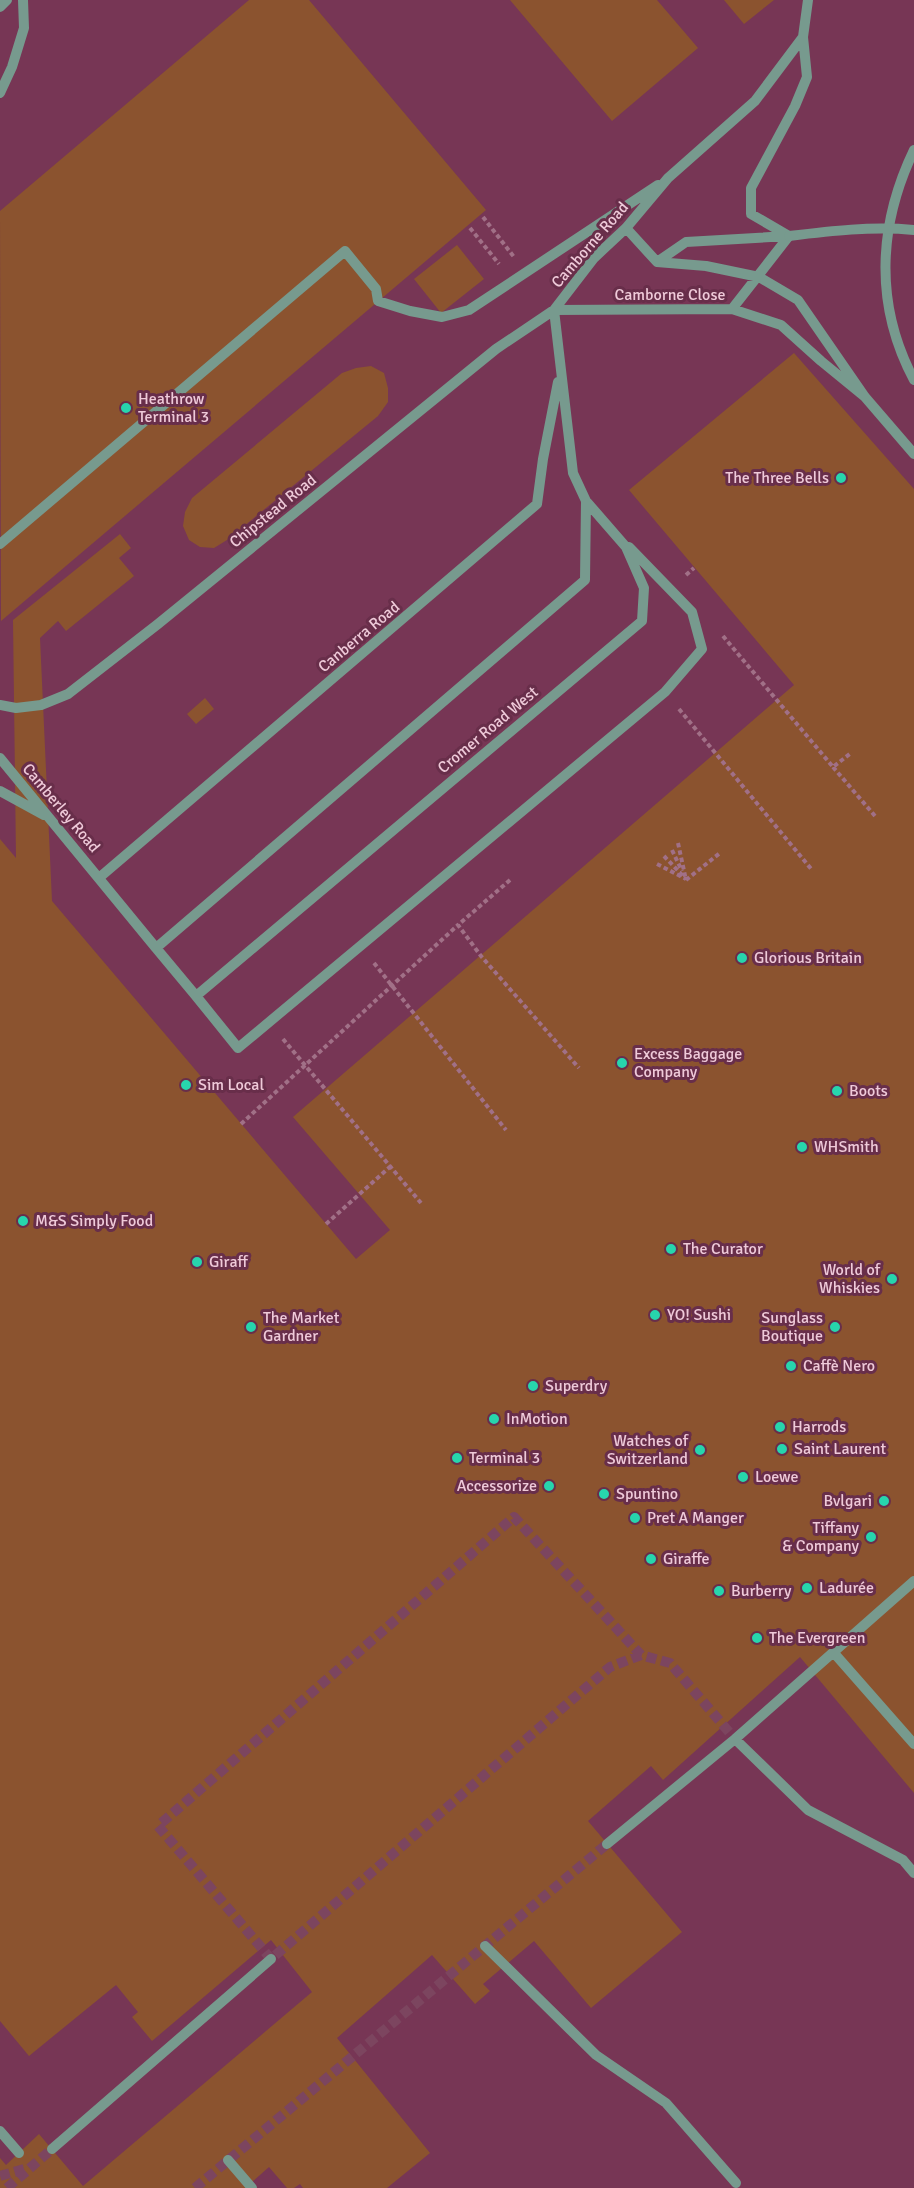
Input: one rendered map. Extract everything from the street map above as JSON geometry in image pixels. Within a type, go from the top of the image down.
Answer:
[{"type":"street","points":[[0,7],[7,0]]},
{"type":"street","points":[[0,93],[12,68],[24,28],[23,0]]},
{"type":"street","points":[[789,236],[751,214],[751,188],[795,106],[807,77],[803,37],[808,0]]},
{"type":"street","points":[[0,544],[345,251],[376,289],[378,301],[410,311],[442,317],[469,310],[668,178],[754,101],[803,37]]},
{"type":"street","points":[[914,150],[904,171],[892,208],[884,261],[888,307],[901,356],[914,380]]},
{"type":"street","name":"Camborne Road","points":[[560,374],[554,310],[594,258],[626,228],[668,178]]},
{"type":"street","name":"Camborne Close","points":[[626,228],[657,262],[706,266],[759,277],[798,300],[865,397],[914,454]]},
{"type":"street","points":[[657,262],[686,242],[789,236],[836,230],[894,228],[914,230]]},
{"type":"street","points":[[732,309],[789,236]]},
{"type":"street","name":"Camborne Close","points":[[554,310],[732,309],[781,325],[865,397]]},
{"type":"street","name":"Chipstead Road","points":[[0,705],[16,708],[41,705],[68,694],[159,624],[496,349],[554,310]]},
{"type":"street","name":"Cromer Road West","points":[[196,996],[642,621],[644,588],[626,547],[586,501],[573,473],[560,374]]},
{"type":"street","name":"Canberra Road","points":[[100,877],[537,504],[543,459],[560,374]]},
{"type":"street","points":[[586,501],[692,612],[702,649],[665,692],[238,1048],[156,948],[585,580],[586,501]]},
{"type":"street","name":"Camberley Road","points":[[0,758],[156,948]]},
{"type":"street","points":[[0,791],[50,818]]},
{"type":"street","points":[[607,1844],[735,1739],[914,1581]]},
{"type":"street","points":[[834,1653],[914,1744]]},
{"type":"street","points":[[735,1739],[808,1810],[903,1860],[914,1873]]},
{"type":"street","points":[[485,1946],[596,2055],[666,2103],[736,2183]]},
{"type":"street","points":[[52,2149],[271,1959]]},
{"type":"street","points":[[0,2131],[19,2153]]},
{"type":"street","points":[[228,2160],[252,2188]]},
{"type":"path","points":[[483,217],[526,272]]},
{"type":"path","points":[[470,228],[512,281]]},
{"type":"path","points":[[716,628],[875,816]]},
{"type":"path","points":[[665,692],[812,870]]},
{"type":"path","points":[[833,767],[851,753]]},
{"type":"path","points":[[678,843],[686,880]]},
{"type":"path","points":[[672,850],[686,880]]},
{"type":"path","points":[[686,880],[720,854]]},
{"type":"path","points":[[664,856],[686,880]]},
{"type":"path","points":[[657,864],[686,880]]},
{"type":"path","points":[[241,1124],[391,985],[510,880]]},
{"type":"path","points":[[459,925],[481,956],[579,1068]]},
{"type":"path","points":[[360,946],[506,1130]]},
{"type":"path","points":[[269,1022],[422,1203]]},
{"type":"path","points":[[326,1224],[391,1166]]},
{"type":"shaded area","points":[[0,0],[914,0],[914,2188],[0,2188]]},
{"type":"building","name":"Heathrow Terminal 3","points":[[249,0],[309,0],[486,210],[1,621],[0,211]]},
{"type":"building","points":[[510,0],[657,0],[698,48],[612,121]]},
{"type":"building","points":[[724,0],[774,0],[744,24]]},
{"type":"building","points":[[457,245],[484,279],[441,313],[414,279]]},
{"type":"building","name":"Terminal 3","points":[[794,353],[914,489],[914,1793],[800,1657],[663,1780],[651,1766],[588,1821],[682,1932],[591,2008],[534,1941],[483,1984],[490,1991],[475,2004],[432,1955],[337,2038],[430,2153],[387,2188],[303,2188],[300,2184],[294,2188],[287,2188],[269,2167],[245,2188],[0,2188],[0,2158],[6,2165],[39,2134],[83,2186],[312,1992],[271,1940],[152,2041],[132,2017],[138,2012],[116,1985],[29,2056],[0,2021],[0,839],[16,858],[13,620],[120,534],[131,548],[119,558],[134,576],[66,631],[58,621],[40,638],[52,901],[356,1259],[390,1230],[293,1117],[794,685],[629,490]]},
{"type":"building","points":[[371,366],[384,373],[388,388],[388,402],[378,416],[227,540],[214,548],[200,547],[189,540],[183,526],[185,512],[192,498],[342,373]]},
{"type":"building","points":[[205,698],[214,709],[196,724],[187,714]]},
{"type":"tunnel","points":[[641,1655],[610,1667],[271,1959],[158,1826],[514,1517],[641,1655],[670,1663],[735,1739]]},
{"type":"tunnel","points":[[195,2188],[607,1844]]},
{"type":"tunnel","points":[[7,2188],[52,2149]]},
{"type":"tunnel","points":[[0,2176],[28,2168]]},
{"type":"place","name":"Heathrow Terminal 3","points":[[126,408]]},
{"type":"place","name":"The Three Bells","points":[[841,478]]},
{"type":"place","name":"Glorious Britain","points":[[742,958]]},
{"type":"place","name":"Excess Baggage Company","points":[[622,1063]]},
{"type":"place","name":"Sim Local","points":[[186,1085]]},
{"type":"place","name":"Boots","points":[[837,1091]]},
{"type":"place","name":"WHSmith","points":[[802,1147]]},
{"type":"place","name":"M&S Simply Food","points":[[23,1221]]},
{"type":"place","name":"The Curator","points":[[671,1249]]},
{"type":"place","name":"Giraff","points":[[197,1262]]},
{"type":"place","name":"World of Whiskies","points":[[892,1279]]},
{"type":"place","name":"YO! Sushi","points":[[655,1315]]},
{"type":"place","name":"The Market Gardner","points":[[251,1327]]},
{"type":"place","name":"Sunglass Boutique","points":[[835,1327]]},
{"type":"place","name":"Caffè Nero","points":[[791,1366]]},
{"type":"place","name":"Superdry","points":[[533,1386]]},
{"type":"place","name":"InMotion","points":[[494,1419]]},
{"type":"place","name":"Harrods","points":[[780,1427]]},
{"type":"place","name":"Saint Laurent","points":[[782,1449]]},
{"type":"place","name":"Watches of Switzerland","points":[[700,1450]]},
{"type":"place","name":"Terminal 3","points":[[457,1458]]},
{"type":"place","name":"Loewe","points":[[743,1477]]},
{"type":"place","name":"Accessorize","points":[[549,1486]]},
{"type":"place","name":"Spuntino","points":[[604,1494]]},
{"type":"place","name":"Bvlgari","points":[[884,1501]]},
{"type":"place","name":"Pret A Manger","points":[[635,1518]]},
{"type":"place","name":"Tiffany & Company","points":[[871,1537]]},
{"type":"place","name":"Giraffe","points":[[651,1559]]},
{"type":"place","name":"Ladurée","points":[[807,1588]]},
{"type":"place","name":"Burberry","points":[[719,1591]]},
{"type":"place","name":"The Evergreen","points":[[757,1638]]}]
